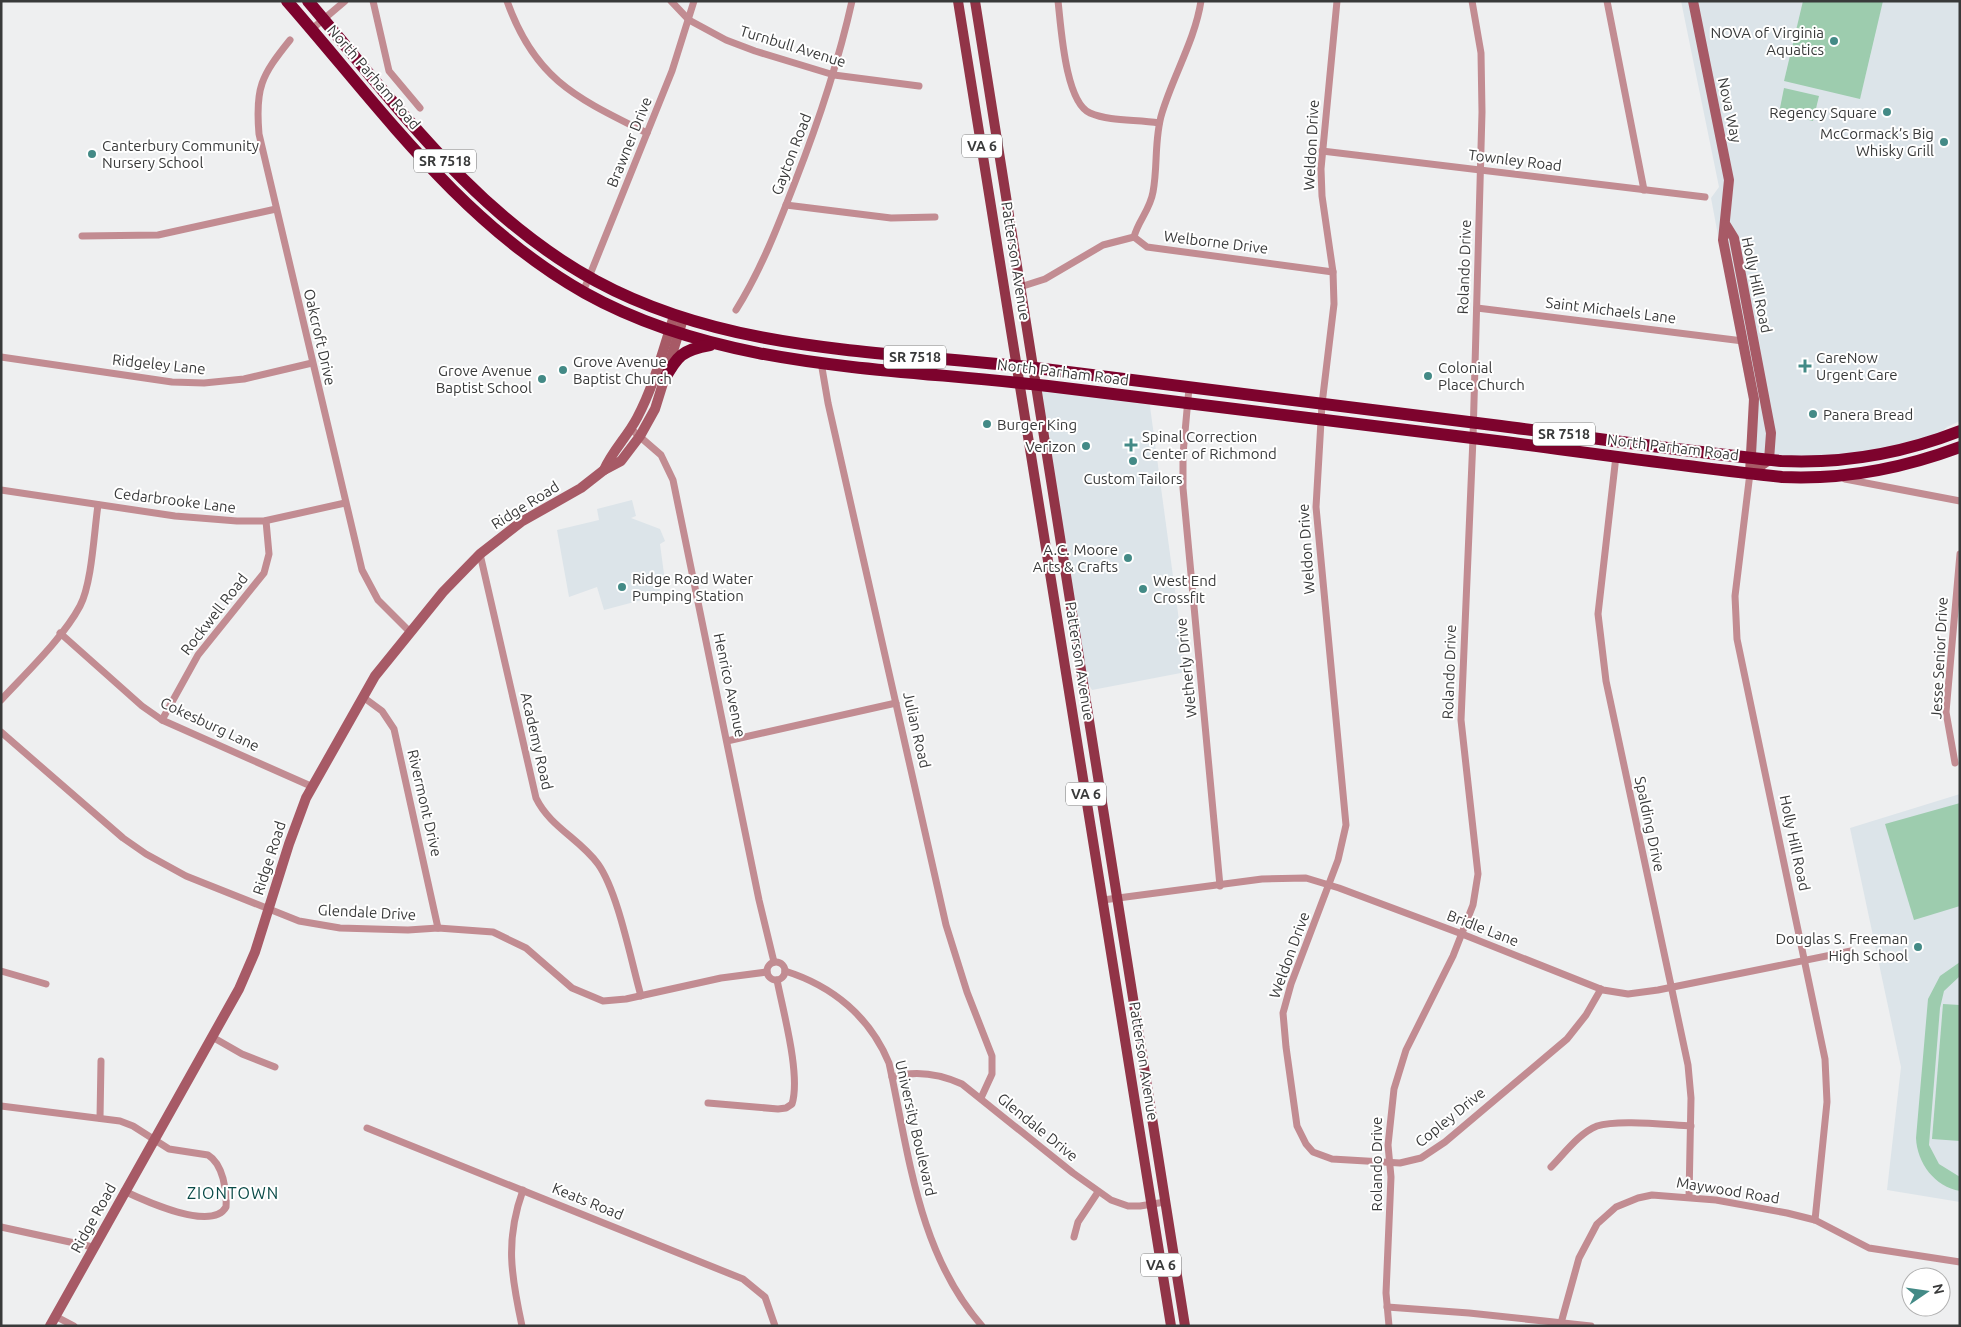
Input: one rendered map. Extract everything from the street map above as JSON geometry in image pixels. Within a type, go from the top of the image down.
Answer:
[{"type":"highway","name":"North Parham Road","points":[[287,1],[443,182],[466,206],[515,248],[583,292],[624,313],[674,332],[714,344],[774,356],[821,362],[1036,384],[1782,477],[1835,477],[1883,471],[1960,447]]},
{"type":"highway","name":"North Parham Road","points":[[308,1],[470,187],[528,238],[589,277],[626,296],[679,317],[754,337],[813,346],[1033,368],[1769,460],[1814,462],[1874,457],[1917,446],[1960,431]]},
{"type":"highway","points":[[664,380],[680,355],[695,348],[714,344]]},
{"type":"highway","points":[[774,356],[785,352],[808,355],[812,352],[813,346]]},
{"type":"main road","name":"Patterson Avenue","points":[[958,1],[1171,1326]]},
{"type":"main road","name":"Patterson Avenue","points":[[975,1],[1185,1326]]},
{"type":"street","points":[[312,29],[345,1]]},
{"type":"street","points":[[373,1],[389,71],[420,108]]},
{"type":"street","points":[[507,1],[523,40],[539,64],[556,81],[596,108],[647,133]]},
{"type":"street","name":"Turnbull Avenue","points":[[671,1],[689,20],[726,40],[755,51],[834,75],[920,86]]},
{"type":"street","name":"Brawner Drive","points":[[583,292],[672,71],[694,1]]},
{"type":"street","name":"Gayton Road","points":[[736,310],[753,282],[786,205],[824,107],[852,1]]},
{"type":"street","points":[[1058,1],[1071,83],[1082,106],[1096,115],[1159,123]]},
{"type":"street","points":[[1020,287],[1045,279],[1098,247],[1134,237],[1136,228],[1150,205],[1159,123],[1194,28],[1201,1]]},
{"type":"street","name":"Weldon Drive","points":[[1291,1086],[1284,1021],[1286,1001],[1329,885],[1346,825],[1316,507],[1322,404],[1334,304],[1333,272],[1322,196],[1322,151],[1337,1]]},
{"type":"street","name":"Rolando Drive","points":[[1389,1326],[1387,1307],[1391,1177],[1389,1162],[1390,1110],[1398,1073],[1406,1050],[1450,964],[1473,905],[1478,874],[1461,720],[1473,438],[1481,170],[1482,66],[1472,1]]},
{"type":"street","points":[[1607,1],[1644,190]]},
{"type":"street","name":"Nova Way","points":[[1693,1],[1729,180],[1726,225]]},
{"type":"street","name":"Oakcroft Drive","points":[[290,40],[265,73],[258,97],[259,134],[356,551],[367,583],[378,600],[410,632]]},
{"type":"street","name":"Townley Road","points":[[1322,151],[1705,197]]},
{"type":"street","points":[[786,205],[891,218],[935,217]]},
{"type":"street","points":[[82,236],[158,235],[276,208]]},
{"type":"street","name":"Holly Hill Road","points":[[1726,225],[1723,240],[1755,412],[1750,473],[1735,596],[1737,639],[1821,1034],[1827,1084],[1815,1220]]},
{"type":"street","name":"Holly Hill Road","points":[[1726,225],[1734,238],[1770,424],[1769,460]]},
{"type":"street","name":"Welborne Drive","points":[[1134,237],[1147,247],[1156,249],[1333,272]]},
{"type":"street","name":"Saint Michaels Lane","points":[[1477,308],[1742,341]]},
{"type":"street","name":"Ridge Road","points":[[604,470],[610,456],[631,429],[643,405],[679,317]]},
{"type":"street","name":"Ridge Road","points":[[50,1326],[124,1191],[214,1038],[247,972],[291,836],[312,787],[379,671],[443,592],[480,554],[521,522],[581,488],[604,470],[621,461],[640,436],[655,409],[664,380],[674,332]]},
{"type":"street","name":"Ridgeley Lane","points":[[1,357],[172,382],[204,383],[244,379],[312,363]]},
{"type":"street","name":"Julian Road","points":[[821,362],[828,403],[946,925],[967,992],[992,1056],[992,1074],[981,1098]]},
{"type":"street","name":"Wetherly Drive","points":[[1189,388],[1183,454],[1184,488],[1220,886]]},
{"type":"street","name":"Henrico Avenue","points":[[631,429],[661,455],[673,480],[774,962]]},
{"type":"street","name":"Spalding Drive","points":[[1616,456],[1599,598],[1599,635],[1606,681],[1688,1065],[1691,1126],[1689,1197]]},
{"type":"street","points":[[1750,473],[1769,460]]},
{"type":"street","points":[[1835,477],[1960,501]]},
{"type":"street","name":"Cedarbrooke Lane","points":[[1,490],[209,520],[266,520],[345,503]]},
{"type":"street","points":[[1,700],[60,633],[80,606],[84,596],[98,505]]},
{"type":"street","name":"Rockwell Road","points":[[162,720],[198,655],[264,573],[269,554],[266,520]]},
{"type":"street","name":"Academy Road","points":[[480,554],[536,798],[547,817],[586,851],[603,873],[611,891],[641,996]]},
{"type":"street","name":"Jesse Senior Drive","points":[[1955,763],[1946,712],[1960,554]]},
{"type":"street","name":"Cokesburg Lane","points":[[60,633],[142,706],[162,720],[312,787]]},
{"type":"street","name":"Rivermont Drive","points":[[363,698],[382,712],[394,729],[438,928]]},
{"type":"street","points":[[727,741],[896,702]]},
{"type":"street","name":"Glendale Drive","points":[[1,732],[116,832],[146,854],[186,876],[299,921],[332,927],[481,930],[515,941],[533,954],[569,986],[603,1001],[615,1001],[721,978],[766,972]]},
{"type":"street","name":"Bridle Lane","points":[[1103,900],[1285,877],[1306,878],[1462,934],[1601,989],[1628,994],[1671,988],[1851,951]]},
{"type":"street","points":[[774,962],[782,964],[785,971],[783,978],[777,980],[769,977],[766,972],[768,965],[774,962]]},
{"type":"street","points":[[1,971],[46,984]]},
{"type":"street","name":"University Boulevard","points":[[785,971],[815,982],[855,1011],[874,1032],[883,1049],[892,1076],[913,1183],[925,1223],[946,1273],[982,1326]]},
{"type":"street","points":[[708,1103],[778,1109],[791,1106],[795,1086],[793,1065],[777,980]]},
{"type":"street","name":"Copley Drive","points":[[1291,1086],[1297,1126],[1306,1144],[1313,1152],[1332,1159],[1409,1162],[1435,1150],[1567,1039],[1586,1015],[1601,989]]},
{"type":"street","points":[[214,1038],[242,1054],[275,1067]]},
{"type":"street","points":[[100,1118],[101,1061]]},
{"type":"street","name":"Glendale Drive","points":[[892,1076],[911,1072],[945,1078],[962,1084],[981,1098],[1012,1126],[1110,1200],[1128,1206],[1165,1202]]},
{"type":"street","points":[[1,1106],[100,1118],[127,1124],[169,1150],[208,1155],[213,1158],[224,1183],[226,1194],[223,1212],[214,1216],[160,1208],[124,1191]]},
{"type":"street","points":[[1551,1167],[1584,1134],[1597,1126],[1629,1124],[1691,1126]]},
{"type":"street","name":"Keats Road","points":[[367,1128],[743,1279],[765,1297],[775,1326]]},
{"type":"street","points":[[522,1190],[512,1226],[510,1252],[511,1274],[522,1326]]},
{"type":"street","points":[[1074,1237],[1078,1222],[1098,1192]]},
{"type":"street","name":"Maywood Road","points":[[1561,1322],[1579,1258],[1590,1235],[1604,1216],[1616,1207],[1638,1198],[1666,1194],[1787,1213],[1815,1220],[1849,1240],[1868,1248],[1960,1262]]},
{"type":"street","points":[[1,1227],[94,1247]]},
{"type":"street","points":[[1387,1307],[1591,1326]]},
{"type":"street","points":[[55,1316],[74,1326]]},
{"type":"shaded area","name":"Regency Square","points":[[1681,1],[1960,1],[1960,421],[1947,427],[1930,442],[1884,455],[1745,457],[1750,410],[1711,198],[1719,187]]},
{"type":"shaded area","points":[[1035,384],[1149,399],[1186,672],[1092,690],[1079,668]]},
{"type":"shaded area","points":[[632,500],[636,516],[631,518],[660,529],[665,541],[660,544],[664,574],[660,590],[653,597],[604,610],[597,587],[569,597],[557,530],[599,520],[597,509]]},
{"type":"shaded area","name":"Douglas S. Freeman High School","points":[[1960,794],[1960,1202],[1887,1190],[1901,1067],[1850,828]]},
{"type":"green space","name":"NOVA of Virginia Aquatics","points":[[1803,1],[1883,1],[1860,99],[1784,81]]},
{"type":"green space","points":[[1784,88],[1819,96],[1813,121],[1779,113]]},
{"type":"green space","points":[[1960,803],[1960,906],[1914,920],[1885,824]]},
{"type":"green space","points":[[1960,962],[1960,976],[1944,991],[1940,1008],[1929,1145],[1939,1164],[1960,1177],[1960,1191],[1943,1185],[1929,1172],[1920,1156],[1916,1138],[1928,999],[1940,976]]},
{"type":"green space","points":[[1943,1004],[1960,1005],[1960,1141],[1932,1139]]},
{"type":"place","name":"NOVA of Virginia Aquatics","points":[[1834,41]]},
{"type":"place","name":"Regency Square","points":[[1887,112]]},
{"type":"place","name":"McCormack’s Big Whisky Grill","points":[[1944,142]]},
{"type":"place","name":"Canterbury Community Nursery School","points":[[92,154]]},
{"type":"place","name":"CareNow Urgent Care","points":[[1805,366]]},
{"type":"place","name":"Grove Avenue Baptist Church","points":[[563,370]]},
{"type":"place","name":"Colonial Place Church","points":[[1428,376]]},
{"type":"place","name":"Grove Avenue Baptist School","points":[[542,379]]},
{"type":"place","name":"Panera Bread","points":[[1813,414]]},
{"type":"place","name":"Burger King","points":[[987,424]]},
{"type":"place","name":"Spinal Correction Center of Richmond","points":[[1131,445]]},
{"type":"place","name":"Verizon","points":[[1086,446]]},
{"type":"place","name":"Custom Tailors","points":[[1133,461]]},
{"type":"place","name":"A.C. Moore Arts & Crafts","points":[[1128,558]]},
{"type":"place","name":"Ridge Road Water Pumping Station","points":[[622,587]]},
{"type":"place","name":"West End Crossfit","points":[[1143,589]]},
{"type":"place","name":"Douglas S. Freeman High School","points":[[1918,947]]},
{"type":"district","name":"ZIONTOWN","points":[[233,1193]]}]
